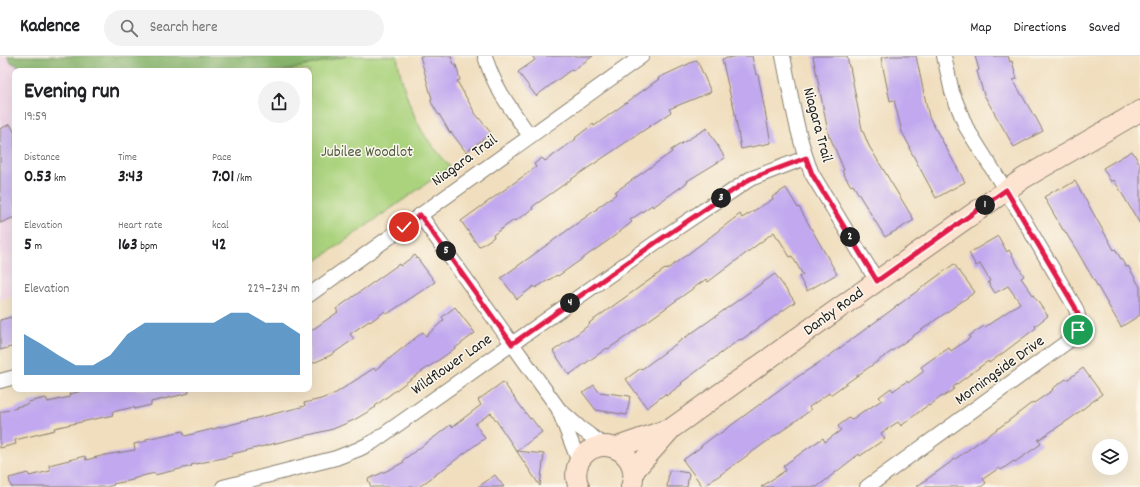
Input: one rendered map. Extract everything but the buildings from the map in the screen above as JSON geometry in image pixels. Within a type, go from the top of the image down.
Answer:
[{"type":"street","points":[[485,56],[492,78],[498,89],[530,136]]},
{"type":"street","name":"Niagara Trail","points":[[312,293],[642,56]]},
{"type":"street","name":"Niagara Trail","points":[[783,56],[806,158],[812,174],[877,281]]},
{"type":"street","name":"Morningside Drive","points":[[867,487],[1074,337],[1078,330],[1080,320],[1075,307],[1006,190],[966,127],[952,92],[944,56]]},
{"type":"street","name":"Danby Road","points":[[576,479],[586,454],[590,450],[610,447],[646,438],[672,428],[1006,190],[1079,145],[1140,111]]},
{"type":"street","name":"Wildflower Lane","points":[[223,487],[336,458],[359,449],[387,432],[655,243],[750,179],[806,158]]},
{"type":"street","points":[[420,215],[558,408],[580,428],[628,457],[633,482]]},
{"type":"street","points":[[0,381],[12,378]]},
{"type":"street","points":[[558,408],[576,479]]},
{"type":"street","name":"Danby Road","points":[[633,482],[672,428]]},
{"type":"shaded area","points":[[0,56],[7,56],[11,62],[22,68],[12,68],[12,297],[0,300]]},
{"type":"green space","points":[[7,56],[346,56],[296,68],[22,68],[11,62]]},
{"type":"green space","name":"Jubilee Woodlot","points":[[346,56],[397,56],[406,92],[420,127],[450,167],[312,264],[312,68],[296,68]]},
{"type":"route","points":[[404,227],[420,215],[512,344],[655,243],[750,179],[806,158],[812,174],[877,281],[1006,190],[1075,307],[1080,320],[1078,330]]}]
